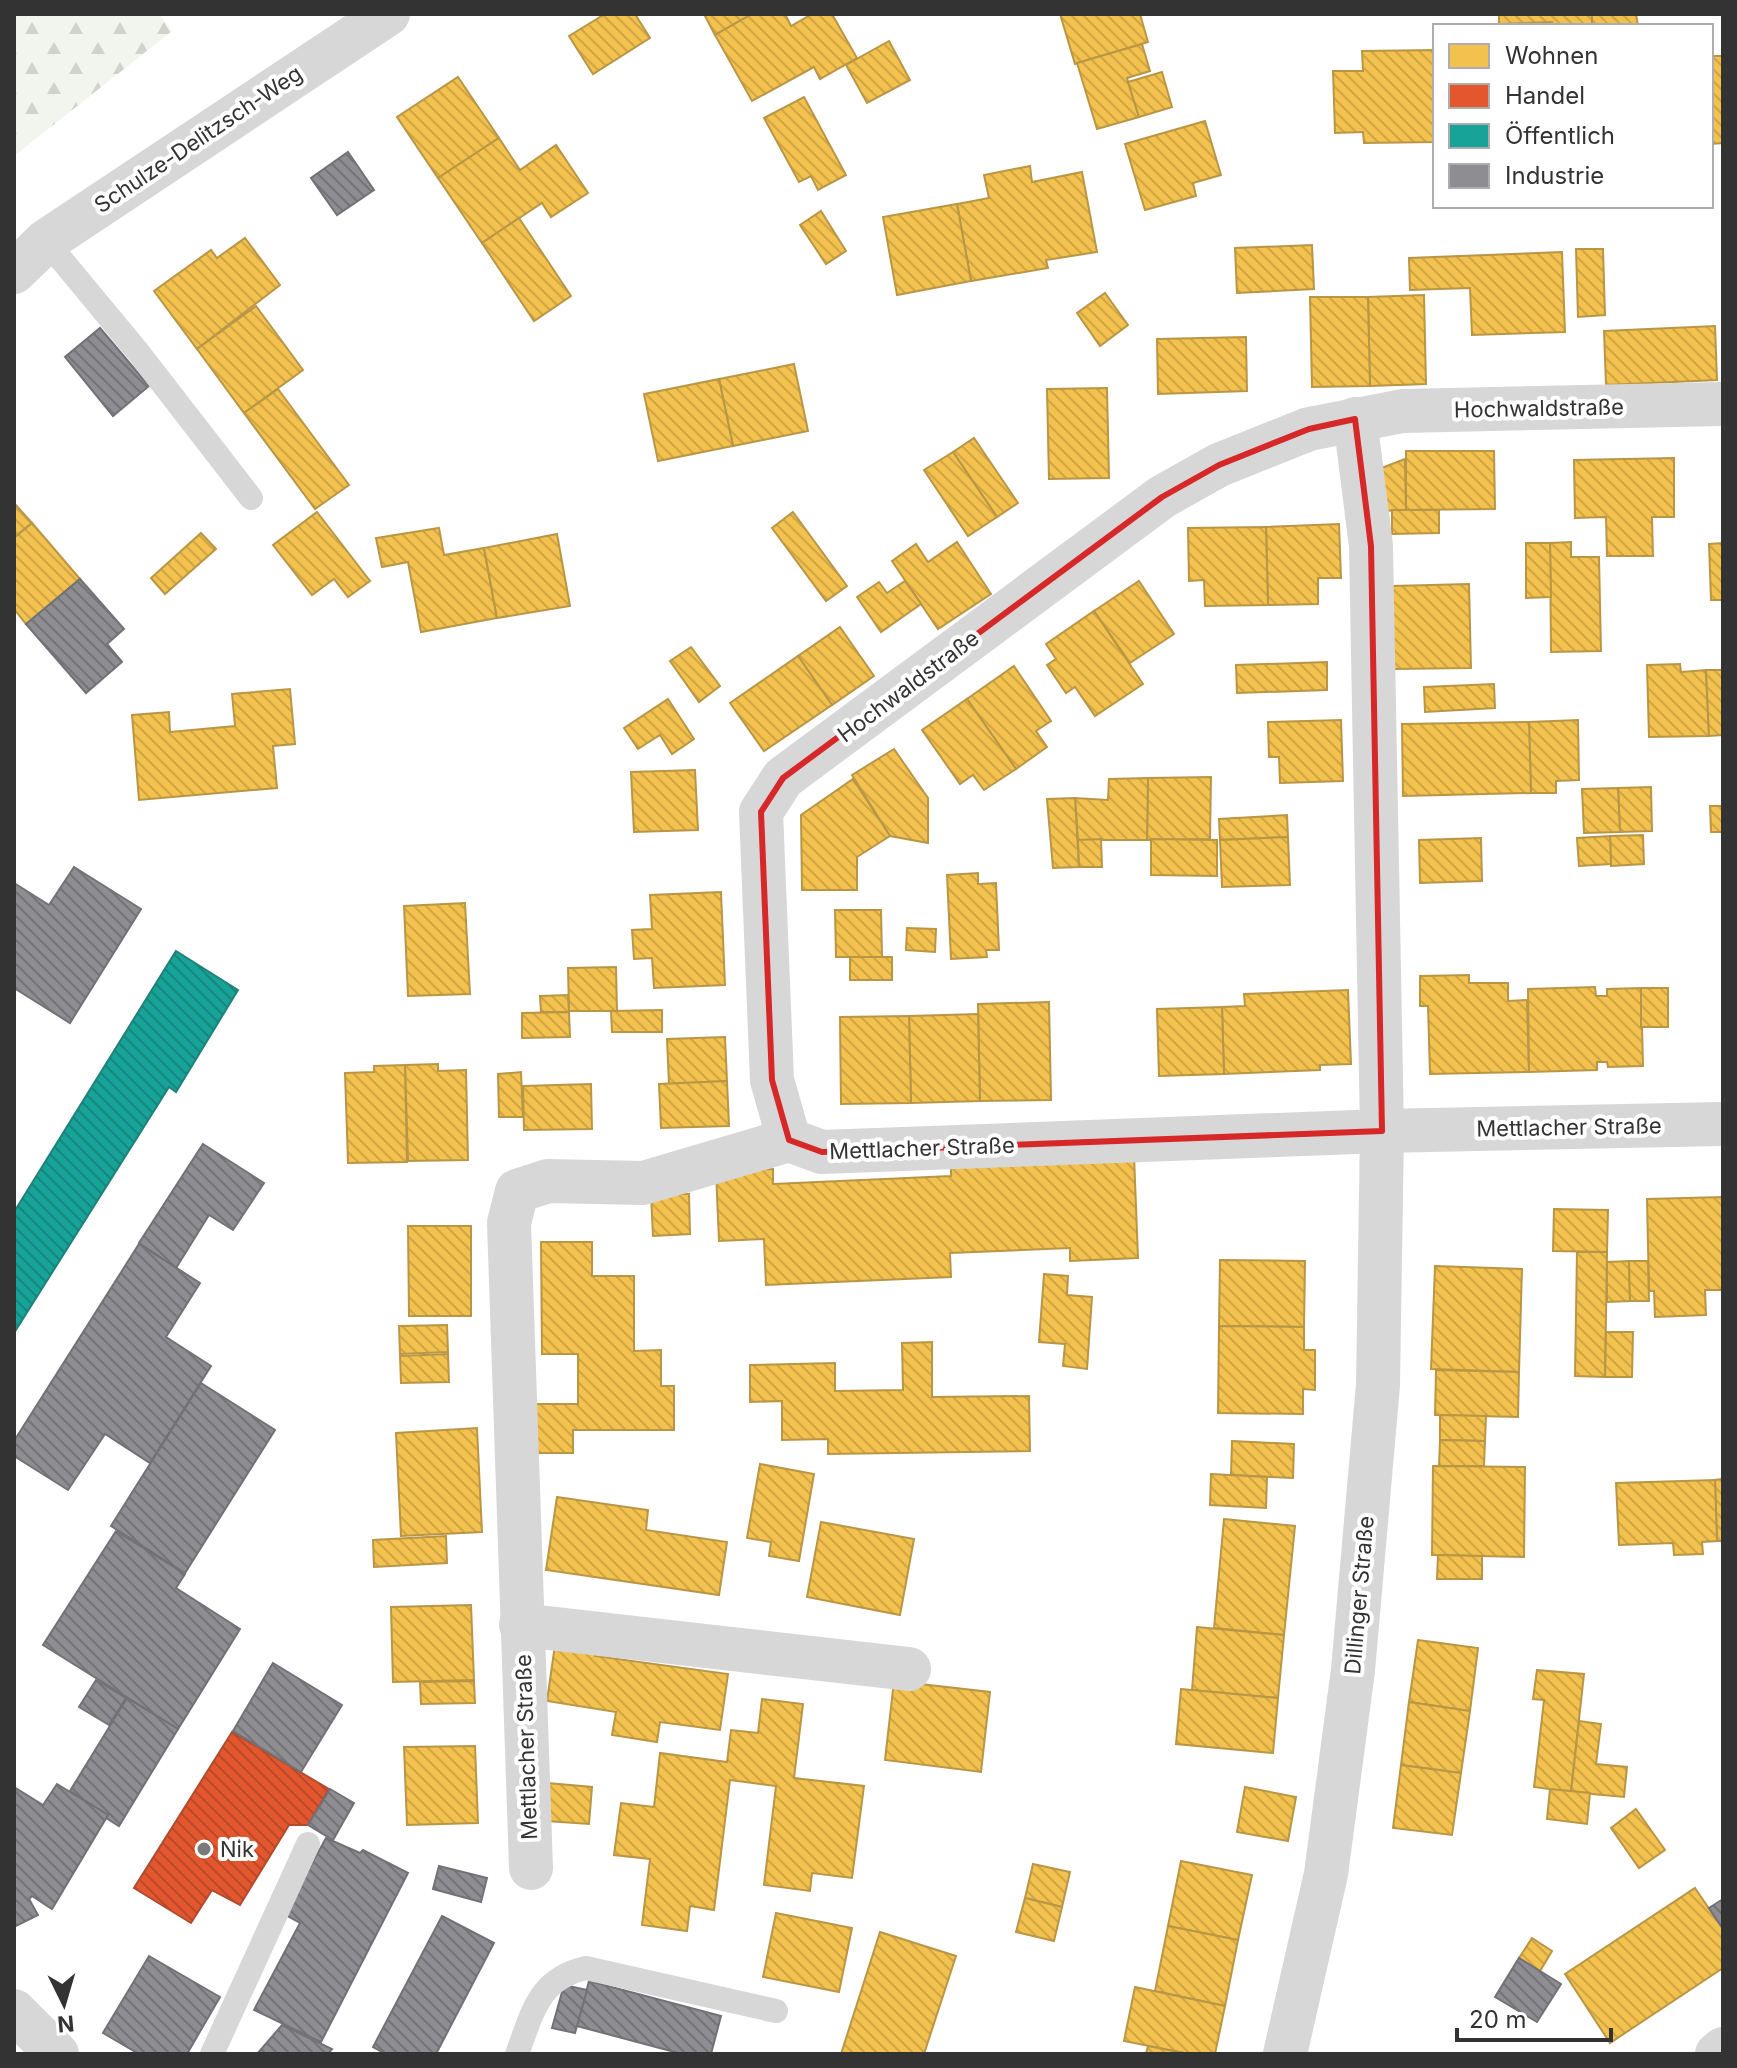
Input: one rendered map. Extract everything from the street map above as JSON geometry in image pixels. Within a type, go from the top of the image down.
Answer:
[{"type":"street","name":"Schulze-Delitzsch-Weg","points":[[14,272],[46,241],[388,14]]},
{"type":"street","name":"Hochwaldstraße","points":[[789,1140],[772,1080],[761,812],[783,778],[1162,497],[1230,460],[1309,429],[1403,411],[1723,404]]},
{"type":"street","points":[[1355,419],[1371,546],[1382,1131]]},
{"type":"street","name":"Mettlacher Straße","points":[[531,1868],[509,1223],[517,1191],[548,1181],[643,1183],[789,1140],[822,1152],[1382,1131],[1723,1124]]},
{"type":"street","name":"Dillinger Straße","points":[[1285,2054],[1326,1874],[1353,1670],[1378,1385],[1382,1131]]},
{"type":"street","name":"Mettlacher Straße","points":[[521,1625],[909,1669]]},
{"type":"street","points":[[14,2011],[57,2054]]},
{"type":"street","points":[[1717,2054],[1723,2049]]},
{"type":"lane","points":[[46,241],[138,352],[251,498]]},
{"type":"lane","points":[[212,2054],[308,1844]]},
{"type":"lane","points":[[517,2054],[549,1983],[566,1972],[586,1968],[776,2011]]},
{"type":"highlighted area","points":[[1355,419],[1371,546],[1382,1131],[822,1152],[789,1140],[772,1080],[761,812],[783,778],[1162,497],[1219,465],[1309,429]]},
{"type":"green space","points":[[14,14],[159,14],[172,31],[14,156]]},
{"type":"building: Wohnen","points":[[605,14],[635,14],[650,38],[593,74],[569,36]]},
{"type":"building: Wohnen","points":[[704,14],[752,14],[715,35]]},
{"type":"building: Wohnen","points":[[752,14],[785,14],[791,26],[812,14],[832,14],[857,58],[820,79],[814,67],[752,101],[715,35]]},
{"type":"building: Wohnen","points":[[1060,14],[1140,14],[1148,42],[1075,64]]},
{"type":"building: Wohnen","points":[[1499,14],[1592,14],[1592,24],[1499,24]]},
{"type":"building: Wohnen","points":[[1592,14],[1636,14],[1638,24],[1592,24]]},
{"type":"building: Wohnen","points":[[889,41],[910,80],[867,103],[846,65]]},
{"type":"building: Wohnen","points":[[1142,44],[1150,71],[1127,78],[1139,117],[1097,129],[1077,63]]},
{"type":"building: Wohnen","points":[[1433,50],[1433,142],[1364,143],[1363,132],[1335,133],[1333,71],[1363,71],[1362,51]]},
{"type":"building: Wohnen","points":[[1713,56],[1723,56],[1723,143],[1713,144]]},
{"type":"building: Wohnen","points":[[1162,72],[1172,107],[1139,117],[1128,82]]},
{"type":"building: Wohnen","points":[[458,77],[499,138],[438,178],[397,117]]},
{"type":"building: Wohnen","points":[[804,97],[846,175],[818,190],[811,176],[799,182],[764,118]]},
{"type":"building: Wohnen","points":[[1205,121],[1221,175],[1193,183],[1196,196],[1145,210],[1125,144]]},
{"type":"building: Wohnen","points":[[499,138],[520,170],[556,145],[588,193],[551,217],[542,203],[482,243],[438,178]]},
{"type":"building: Wohnen","points":[[1030,166],[1032,182],[1082,172],[1097,252],[1046,260],[1048,268],[971,281],[957,204],[989,198],[984,175]]},
{"type":"building: Wohnen","points":[[957,204],[971,281],[897,295],[883,217]]},
{"type":"building: Wohnen","points":[[821,211],[846,251],[826,264],[800,225]]},
{"type":"building: Wohnen","points":[[519,218],[571,296],[534,321],[482,243]]},
{"type":"building: Wohnen","points":[[245,238],[280,285],[197,349],[154,291],[211,250],[217,258]]},
{"type":"building: Wohnen","points":[[1312,245],[1314,289],[1237,293],[1235,248]]},
{"type":"building: Wohnen","points":[[1576,249],[1603,249],[1605,315],[1578,317]]},
{"type":"building: Wohnen","points":[[1562,252],[1565,332],[1472,335],[1470,288],[1410,290],[1409,258]]},
{"type":"building: Wohnen","points":[[1105,293],[1128,325],[1100,346],[1077,313]]},
{"type":"building: Wohnen","points":[[1424,295],[1426,384],[1370,386],[1368,297]]},
{"type":"building: Wohnen","points":[[1310,297],[1368,297],[1370,386],[1312,387]]},
{"type":"building: Wohnen","points":[[256,306],[303,370],[244,413],[197,349]]},
{"type":"building: Wohnen","points":[[1715,326],[1717,380],[1606,385],[1604,331]]},
{"type":"building: Wohnen","points":[[1246,337],[1247,391],[1158,394],[1157,339]]},
{"type":"building: Wohnen","points":[[794,364],[808,431],[733,446],[719,379]]},
{"type":"building: Wohnen","points":[[719,379],[733,446],[658,461],[644,394]]},
{"type":"building: Wohnen","points":[[1107,388],[1109,478],[1049,479],[1047,389]]},
{"type":"building: Wohnen","points":[[278,389],[349,485],[315,509],[244,413]]},
{"type":"building: Wohnen","points":[[974,438],[1018,503],[997,517],[953,452]]},
{"type":"building: Wohnen","points":[[1406,451],[1494,451],[1495,509],[1406,510]]},
{"type":"building: Wohnen","points":[[953,452],[997,517],[968,536],[924,470]]},
{"type":"building: Wohnen","points":[[1674,458],[1674,517],[1652,517],[1653,556],[1607,556],[1606,517],[1575,518],[1574,460]]},
{"type":"building: Wohnen","points":[[1405,459],[1406,510],[1380,511],[1379,469]]},
{"type":"building: Wohnen","points":[[14,503],[32,523],[14,538]]},
{"type":"building: Wohnen","points":[[1392,510],[1439,510],[1439,533],[1392,534]]},
{"type":"building: Wohnen","points":[[317,512],[370,581],[348,597],[334,579],[312,595],[273,545]]},
{"type":"building: Wohnen","points":[[793,512],[847,586],[826,601],[772,528]]},
{"type":"building: Wohnen","points":[[32,523],[80,579],[26,624],[14,609],[14,538]]},
{"type":"building: Wohnen","points":[[1339,524],[1341,578],[1318,578],[1318,604],[1268,605],[1266,527]]},
{"type":"building: Wohnen","points":[[1266,527],[1268,605],[1205,606],[1204,580],[1189,581],[1188,528]]},
{"type":"building: Wohnen","points":[[439,528],[444,555],[484,548],[497,618],[421,632],[408,562],[382,567],[376,538]]},
{"type":"building: Wohnen","points":[[201,533],[216,549],[165,594],[151,578]]},
{"type":"building: Wohnen","points":[[557,534],[570,606],[497,618],[484,548]]},
{"type":"building: Wohnen","points":[[957,542],[991,594],[938,629],[892,561],[916,544],[928,562]]},
{"type":"building: Wohnen","points":[[1571,542],[1571,557],[1599,557],[1601,651],[1551,652],[1550,543]]},
{"type":"building: Wohnen","points":[[1526,543],[1550,543],[1551,597],[1526,598]]},
{"type":"building: Wohnen","points":[[1723,543],[1723,600],[1711,600],[1709,544]]},
{"type":"building: Wohnen","points":[[905,581],[921,604],[881,632],[857,597],[879,582],[887,593]]},
{"type":"building: Wohnen","points":[[1139,581],[1174,634],[1130,663],[1094,611]]},
{"type":"building: Wohnen","points":[[1469,584],[1471,668],[1394,669],[1392,586]]},
{"type":"building: Wohnen","points":[[1094,611],[1143,684],[1095,716],[1075,687],[1066,693],[1047,665],[1056,659],[1046,644]]},
{"type":"building: Wohnen","points":[[840,627],[874,676],[832,705],[798,656]]},
{"type":"building: Wohnen","points":[[691,647],[720,686],[699,702],[670,661]]},
{"type":"building: Wohnen","points":[[798,656],[832,705],[764,751],[730,703]]},
{"type":"building: Wohnen","points":[[1327,662],[1327,690],[1237,693],[1236,665]]},
{"type":"building: Wohnen","points":[[1680,664],[1681,672],[1706,670],[1709,736],[1649,737],[1647,665]]},
{"type":"building: Wohnen","points":[[1014,666],[1051,721],[1036,731],[1047,747],[1016,769],[967,699]]},
{"type":"building: Wohnen","points":[[1706,670],[1723,670],[1723,735],[1709,736]]},
{"type":"building: Wohnen","points":[[1494,684],[1495,708],[1425,712],[1424,687]]},
{"type":"building: Wohnen","points":[[290,689],[295,744],[273,746],[277,788],[139,800],[132,715],[169,712],[170,732],[235,726],[232,694]]},
{"type":"building: Wohnen","points":[[668,699],[694,739],[672,754],[660,735],[638,749],[624,728]]},
{"type":"building: Wohnen","points":[[967,699],[1016,769],[984,790],[973,775],[960,784],[922,730]]},
{"type":"building: Wohnen","points":[[1341,720],[1343,781],[1280,783],[1279,757],[1269,757],[1268,722]]},
{"type":"building: Wohnen","points":[[1578,720],[1579,780],[1556,781],[1556,793],[1531,793],[1529,722]]},
{"type":"building: Wohnen","points":[[1529,722],[1531,793],[1403,796],[1402,724]]},
{"type":"building: Wohnen","points":[[894,749],[928,798],[928,843],[890,836],[852,775]]},
{"type":"building: Wohnen","points":[[695,770],[698,830],[634,832],[631,772]]},
{"type":"building: Wohnen","points":[[1211,777],[1210,839],[1147,840],[1148,778]]},
{"type":"building: Wohnen","points":[[1148,778],[1147,840],[1078,840],[1075,798],[1108,800],[1109,779]]},
{"type":"building: Wohnen","points":[[853,779],[890,836],[857,857],[857,890],[802,890],[801,815]]},
{"type":"building: Wohnen","points":[[1651,787],[1652,831],[1620,832],[1618,788]]},
{"type":"building: Wohnen","points":[[1618,788],[1620,832],[1584,833],[1582,789]]},
{"type":"building: Wohnen","points":[[1075,798],[1079,867],[1053,868],[1047,799]]},
{"type":"building: Wohnen","points":[[1710,806],[1723,806],[1723,832],[1711,832]]},
{"type":"building: Wohnen","points":[[1287,815],[1288,837],[1220,840],[1219,819]]},
{"type":"building: Wohnen","points":[[1643,835],[1644,864],[1611,866],[1610,836]]},
{"type":"building: Wohnen","points":[[1610,836],[1611,864],[1579,866],[1577,838]]},
{"type":"building: Wohnen","points":[[1288,837],[1290,885],[1222,887],[1220,840]]},
{"type":"building: Wohnen","points":[[1481,838],[1482,881],[1420,883],[1419,840]]},
{"type":"building: Wohnen","points":[[1101,839],[1102,867],[1079,867],[1078,840]]},
{"type":"building: Wohnen","points":[[1151,839],[1217,840],[1217,876],[1151,875]]},
{"type":"building: Wohnen","points":[[978,873],[978,884],[996,883],[999,950],[986,950],[987,957],[951,959],[947,875]]},
{"type":"building: Wohnen","points":[[721,892],[725,985],[654,988],[652,958],[634,959],[632,930],[652,929],[650,895]]},
{"type":"building: Wohnen","points":[[465,903],[470,994],[408,996],[404,906]]},
{"type":"building: Wohnen","points":[[835,910],[881,910],[882,957],[836,957]]},
{"type":"building: Wohnen","points":[[907,928],[936,929],[935,952],[906,950]]},
{"type":"building: Wohnen","points":[[850,957],[892,957],[892,980],[850,980]]},
{"type":"building: Wohnen","points":[[616,967],[617,1011],[569,1011],[568,968]]},
{"type":"building: Wohnen","points":[[1469,975],[1469,983],[1508,983],[1508,1001],[1527,1000],[1529,1072],[1430,1074],[1428,1006],[1420,1006],[1420,976]]},
{"type":"building: Wohnen","points":[[1595,987],[1596,996],[1607,996],[1607,989],[1641,988],[1643,1066],[1608,1067],[1607,1062],[1597,1062],[1597,1070],[1529,1072],[1528,989]]},
{"type":"building: Wohnen","points":[[1641,988],[1668,988],[1668,1027],[1641,1027]]},
{"type":"building: Wohnen","points":[[1348,990],[1351,1064],[1320,1065],[1320,1070],[1224,1074],[1222,1007],[1245,1006],[1244,994]]},
{"type":"building: Wohnen","points":[[568,995],[569,1012],[541,1012],[540,996]]},
{"type":"building: Wohnen","points":[[1049,1002],[1051,1100],[980,1101],[978,1004]]},
{"type":"building: Wohnen","points":[[1222,1007],[1224,1074],[1159,1076],[1157,1009]]},
{"type":"building: Wohnen","points":[[662,1010],[662,1032],[612,1032],[611,1011]]},
{"type":"building: Wohnen","points":[[569,1012],[570,1037],[522,1038],[522,1013]]},
{"type":"building: Wohnen","points":[[978,1014],[980,1101],[911,1103],[909,1016]]},
{"type":"building: Wohnen","points":[[909,1016],[911,1103],[841,1104],[840,1017]]},
{"type":"building: Wohnen","points":[[725,1037],[727,1081],[669,1084],[667,1039]]},
{"type":"building: Wohnen","points":[[438,1064],[438,1071],[466,1070],[468,1160],[408,1161],[405,1065]]},
{"type":"building: Wohnen","points":[[405,1065],[407,1162],[348,1163],[345,1073],[374,1072],[374,1066]]},
{"type":"building: Wohnen","points":[[521,1072],[523,1117],[499,1117],[498,1074]]},
{"type":"building: Wohnen","points":[[727,1081],[729,1126],[661,1128],[659,1084]]},
{"type":"building: Wohnen","points":[[591,1084],[592,1129],[524,1130],[523,1086]]},
{"type":"building: Wohnen","points":[[1134,1155],[1138,1258],[1070,1261],[1070,1248],[950,1253],[951,1277],[766,1285],[764,1239],[719,1241],[716,1172],[773,1169],[773,1184],[951,1176],[951,1163]]},
{"type":"building: Wohnen","points":[[651,1194],[689,1194],[690,1234],[653,1236]]},
{"type":"building: Wohnen","points":[[1723,1197],[1723,1290],[1705,1290],[1706,1315],[1655,1317],[1654,1291],[1649,1291],[1647,1199]]},
{"type":"building: Wohnen","points":[[1554,1209],[1608,1210],[1607,1252],[1553,1251]]},
{"type":"building: Wohnen","points":[[408,1226],[471,1226],[471,1316],[409,1316]]},
{"type":"building: Wohnen","points":[[541,1242],[592,1242],[592,1276],[634,1276],[634,1351],[661,1350],[661,1386],[674,1386],[674,1430],[573,1430],[573,1453],[531,1453],[531,1404],[578,1404],[578,1354],[542,1354]]},
{"type":"building: Wohnen","points":[[1577,1252],[1607,1252],[1605,1377],[1575,1376]]},
{"type":"building: Wohnen","points":[[1220,1260],[1305,1261],[1304,1327],[1219,1326]]},
{"type":"building: Wohnen","points":[[1629,1261],[1630,1301],[1607,1302],[1607,1262]]},
{"type":"building: Wohnen","points":[[1629,1261],[1648,1261],[1649,1301],[1630,1301]]},
{"type":"building: Wohnen","points":[[1435,1266],[1522,1269],[1519,1372],[1431,1369]]},
{"type":"building: Wohnen","points":[[1044,1274],[1068,1276],[1067,1295],[1092,1297],[1087,1369],[1063,1366],[1065,1344],[1039,1342]]},
{"type":"building: Wohnen","points":[[447,1325],[448,1352],[400,1354],[399,1326]]},
{"type":"building: Wohnen","points":[[1219,1326],[1304,1327],[1304,1350],[1315,1350],[1315,1390],[1303,1389],[1303,1414],[1218,1413]]},
{"type":"building: Wohnen","points":[[1606,1332],[1633,1332],[1632,1377],[1605,1377]]},
{"type":"building: Wohnen","points":[[932,1342],[932,1397],[1029,1396],[1030,1451],[828,1454],[828,1439],[782,1440],[782,1401],[750,1402],[750,1365],[835,1363],[835,1391],[903,1390],[902,1343]]},
{"type":"building: Wohnen","points":[[448,1354],[449,1382],[401,1383],[400,1356]]},
{"type":"building: Wohnen","points":[[1436,1370],[1519,1372],[1518,1417],[1435,1415]]},
{"type":"building: Wohnen","points":[[1440,1415],[1486,1416],[1485,1441],[1440,1440]]},
{"type":"building: Wohnen","points":[[477,1428],[482,1532],[401,1536],[396,1433]]},
{"type":"building: Wohnen","points":[[1440,1440],[1485,1441],[1484,1466],[1439,1466]]},
{"type":"building: Wohnen","points":[[1232,1441],[1294,1444],[1293,1478],[1231,1475]]},
{"type":"building: Wohnen","points":[[760,1464],[814,1474],[799,1561],[769,1556],[771,1542],[747,1538]]},
{"type":"building: Wohnen","points":[[1433,1466],[1525,1467],[1524,1557],[1432,1555]]},
{"type":"building: Wohnen","points":[[1211,1474],[1267,1477],[1266,1508],[1210,1505]]},
{"type":"building: Wohnen","points":[[1723,1479],[1723,1541],[1717,1541],[1715,1480]]},
{"type":"building: Wohnen","points":[[1715,1480],[1717,1541],[1702,1542],[1703,1554],[1674,1555],[1673,1543],[1619,1545],[1616,1483]]},
{"type":"building: Wohnen","points":[[557,1497],[648,1510],[646,1530],[727,1542],[719,1595],[546,1570]]},
{"type":"building: Wohnen","points":[[1224,1519],[1295,1526],[1284,1635],[1214,1628]]},
{"type":"building: Wohnen","points":[[821,1522],[914,1539],[900,1615],[807,1597]]},
{"type":"building: Wohnen","points":[[446,1536],[447,1563],[374,1567],[373,1540]]},
{"type":"building: Wohnen","points":[[1438,1555],[1482,1556],[1482,1579],[1437,1579]]},
{"type":"building: Wohnen","points":[[471,1605],[474,1680],[393,1682],[391,1607]]},
{"type":"building: Wohnen","points":[[1197,1627],[1284,1635],[1278,1698],[1192,1690]]},
{"type":"building: Wohnen","points":[[556,1638],[597,1644],[595,1656],[728,1674],[720,1730],[660,1722],[657,1742],[612,1735],[616,1712],[547,1701]]},
{"type":"building: Wohnen","points":[[1418,1640],[1478,1648],[1470,1711],[1409,1702]]},
{"type":"building: Wohnen","points":[[1537,1670],[1584,1674],[1571,1792],[1534,1787],[1544,1700],[1533,1699]]},
{"type":"building: Wohnen","points":[[474,1681],[475,1703],[421,1704],[420,1682]]},
{"type":"building: Wohnen","points":[[894,1681],[990,1692],[981,1772],[885,1760]]},
{"type":"building: Wohnen","points":[[1181,1689],[1278,1698],[1273,1753],[1176,1744]]},
{"type":"building: Wohnen","points":[[762,1699],[803,1704],[794,1778],[864,1786],[852,1878],[812,1873],[810,1891],[764,1885],[776,1786],[730,1780],[714,1910],[690,1906],[687,1931],[642,1925],[650,1859],[614,1855],[621,1803],[654,1807],[660,1753],[727,1762],[731,1730],[758,1733]]},
{"type":"building: Wohnen","points":[[1409,1702],[1470,1711],[1461,1773],[1401,1765]]},
{"type":"building: Wohnen","points":[[1579,1721],[1601,1724],[1596,1764],[1627,1767],[1624,1797],[1571,1792]]},
{"type":"building: Wohnen","points":[[475,1746],[478,1823],[407,1825],[404,1747]]},
{"type":"building: Wohnen","points":[[1401,1765],[1461,1773],[1452,1835],[1393,1828]]},
{"type":"building: Wohnen","points":[[536,1782],[592,1787],[589,1824],[532,1820]]},
{"type":"building: Wohnen","points":[[1245,1787],[1296,1797],[1288,1841],[1237,1832]]},
{"type":"building: Wohnen","points":[[1550,1789],[1590,1793],[1587,1824],[1547,1819]]},
{"type":"building: Wohnen","points":[[1636,1809],[1665,1850],[1639,1868],[1611,1828]]},
{"type":"building: Wohnen","points":[[1181,1861],[1252,1875],[1238,1940],[1168,1926]]},
{"type":"building: Wohnen","points":[[1033,1864],[1070,1872],[1062,1907],[1025,1898]]},
{"type":"building: Wohnen","points":[[1695,1888],[1723,1929],[1723,1968],[1610,2043],[1565,1974]]},
{"type":"building: Wohnen","points":[[1025,1898],[1062,1907],[1054,1941],[1016,1932]]},
{"type":"building: Wohnen","points":[[776,1913],[852,1928],[839,1992],[763,1977]]},
{"type":"building: Wohnen","points":[[1168,1926],[1238,1940],[1225,2006],[1155,1991]]},
{"type":"building: Wohnen","points":[[880,1932],[956,1956],[924,2054],[841,2054]]},
{"type":"building: Wohnen","points":[[1532,1938],[1552,1951],[1540,1971],[1519,1958]]},
{"type":"building: Wohnen","points":[[1135,1987],[1225,2006],[1215,2054],[1189,2054],[1124,2041]]},
{"type":"building: Wohnen","points":[[1148,2046],[1189,2054],[1146,2054]]},
{"type":"building: Handel","points":[[232,1732],[329,1789],[308,1825],[289,1825],[240,1905],[212,1890],[191,1923],[134,1888]]},
{"type":"building: Öffentlich","points":[[176,951],[238,990],[176,1092],[169,1087],[14,1333],[14,1212]]},
{"type":"building: Industrie","points":[[348,152],[374,190],[337,215],[311,178]]},
{"type":"building: Industrie","points":[[100,328],[149,386],[113,416],[65,357]]},
{"type":"building: Industrie","points":[[80,579],[124,629],[107,644],[122,662],[86,693],[26,624]]},
{"type":"building: Industrie","points":[[74,867],[141,909],[70,1023],[14,988],[14,883],[49,905]]},
{"type":"building: Industrie","points":[[203,1144],[264,1183],[233,1230],[209,1215],[176,1268],[139,1243]]},
{"type":"building: Industrie","points":[[139,1244],[200,1283],[166,1337],[211,1366],[150,1463],[105,1434],[68,1490],[14,1456],[14,1441]]},
{"type":"building: Industrie","points":[[201,1383],[275,1430],[185,1573],[111,1526]]},
{"type":"building: Industrie","points":[[116,1531],[185,1574],[176,1588],[240,1629],[178,1729],[43,1645]]},
{"type":"building: Industrie","points":[[273,1663],[342,1705],[301,1772],[233,1731]]},
{"type":"building: Industrie","points":[[96,1680],[126,1698],[109,1725],[79,1707]]},
{"type":"building: Industrie","points":[[127,1698],[178,1729],[119,1826],[106,1818],[108,1815],[70,1791]]},
{"type":"building: Industrie","points":[[57,1784],[108,1815],[52,1909],[32,1896],[29,1899],[38,1915],[14,1927],[14,1787],[43,1805]]},
{"type":"building: Industrie","points":[[330,1789],[354,1803],[333,1840],[308,1825]]},
{"type":"building: Industrie","points":[[326,1838],[360,1853],[363,1850],[408,1873],[321,2042],[254,2010],[300,1923],[284,1914]]},
{"type":"building: Industrie","points":[[439,1866],[487,1878],[481,1902],[433,1889]]},
{"type":"building: Industrie","points":[[1723,1899],[1723,1929],[1709,1908]]},
{"type":"building: Industrie","points":[[442,1916],[494,1943],[436,2054],[386,2054],[373,2047]]},
{"type":"building: Industrie","points":[[149,1956],[220,1997],[187,2054],[139,2054],[103,2033]]},
{"type":"building: Industrie","points":[[1519,1958],[1561,1984],[1537,2022],[1495,1997]]},
{"type":"building: Industrie","points":[[589,1981],[721,2016],[711,2054],[682,2054],[577,2026]]},
{"type":"building: Industrie","points":[[564,1985],[587,1990],[575,2033],[552,2028]]},
{"type":"building: Industrie","points":[[282,2025],[332,2049],[328,2054],[257,2054]]},
{"type":"place","name":"Nik","points":[[204,1849]]}]
